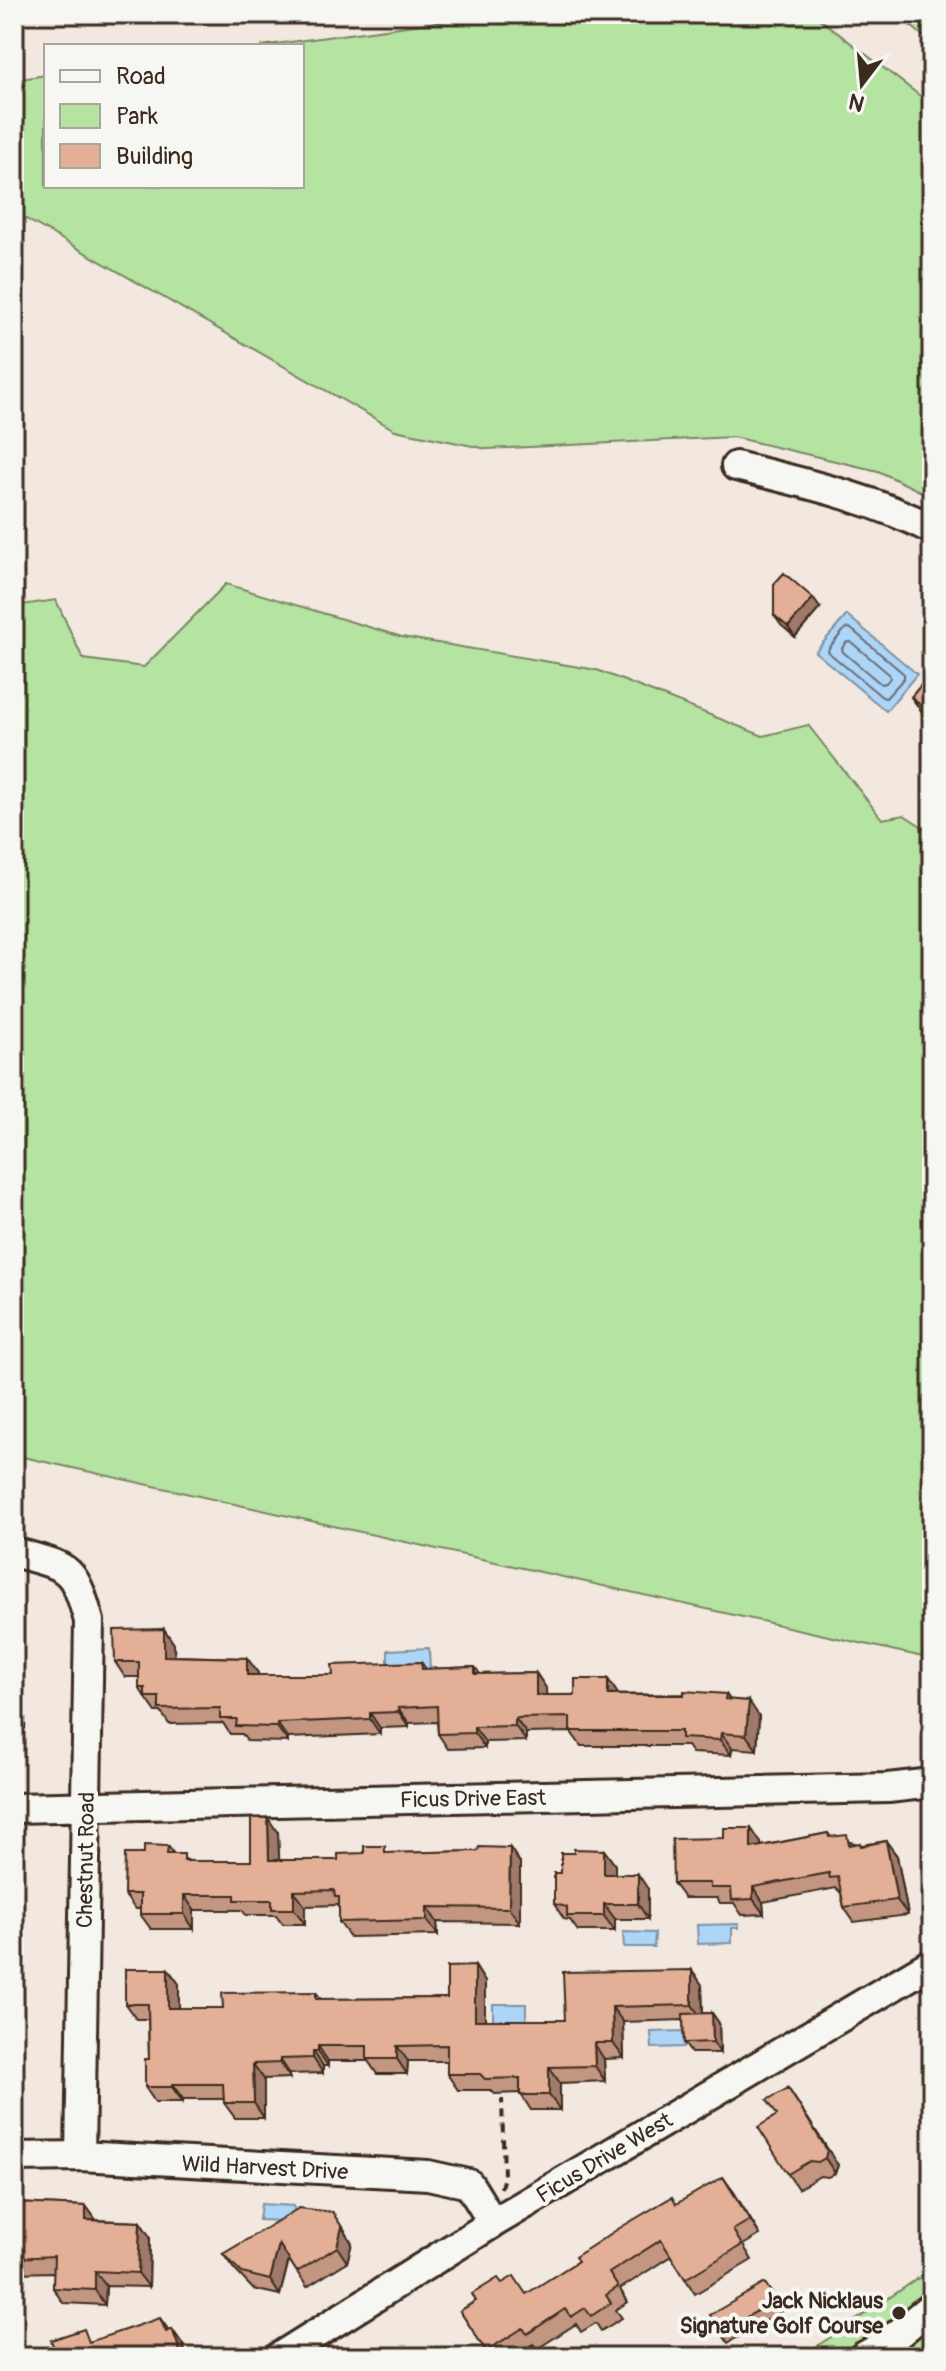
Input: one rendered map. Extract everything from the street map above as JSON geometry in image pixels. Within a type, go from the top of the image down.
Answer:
[{"type":"street","points":[[736,466],[833,489],[909,517],[932,529]]},
{"type":"street","name":"Chestnut Road","points":[[14,1552],[66,1569],[79,1587],[89,1621],[80,2156]]},
{"type":"street","name":"Ficus Drive East","points":[[14,1808],[875,1788],[932,1783]]},
{"type":"street","name":"Ficus Drive West","points":[[279,2357],[493,2223],[932,1963]]},
{"type":"street","name":"Wild Harvest Drive","points":[[14,2157],[80,2156],[428,2175],[469,2184],[493,2223]]},
{"type":"street","points":[[863,2357],[886,2344],[932,2306]]},
{"type":"path","points":[[493,2223],[504,2176],[502,2099]]},
{"type":"green space","points":[[494,14],[813,14],[932,105],[932,497],[878,471],[733,437],[487,449],[395,430],[14,212],[14,80],[44,75],[44,188],[304,188],[304,44],[276,44]]},
{"type":"green space","points":[[896,14],[932,14],[932,43]]},
{"type":"green space","points":[[226,584],[402,637],[597,670],[763,736],[808,725],[882,819],[904,815],[932,833],[932,1659],[14,1455],[14,606],[56,600],[83,659],[144,667]]},
{"type":"green space","name":"Jack Nicklaus Signature Golf Course","points":[[932,2269],[932,2357],[801,2357]]},
{"type":"water","points":[[847,615],[917,674],[886,711],[815,652]]},
{"type":"water","points":[[429,1648],[430,1671],[424,1671],[423,1664],[388,1665],[388,1650]]},
{"type":"water","points":[[739,1924],[739,1928],[732,1928],[732,1943],[698,1944],[697,1925]]},
{"type":"water","points":[[623,1932],[655,1933],[654,1947],[624,1947]]},
{"type":"water","points":[[493,2004],[526,2004],[526,2022],[493,2026]]},
{"type":"water","points":[[683,2031],[684,2047],[652,2048],[651,2032]]},
{"type":"water","points":[[261,2204],[294,2206],[294,2216],[283,2221],[259,2220]]},
{"type":"building","points":[[784,573],[813,598],[788,627],[774,615],[774,584]]},
{"type":"building","points":[[932,672],[932,715],[911,697]]},
{"type":"building","points":[[164,1629],[164,1656],[247,1658],[247,1675],[333,1675],[332,1665],[421,1662],[422,1669],[475,1667],[475,1674],[536,1673],[536,1695],[575,1695],[575,1679],[608,1679],[608,1695],[684,1695],[684,1691],[726,1694],[725,1699],[749,1701],[746,1735],[721,1733],[720,1740],[681,1738],[681,1731],[570,1731],[570,1717],[515,1718],[515,1726],[474,1727],[474,1733],[438,1734],[437,1706],[370,1713],[370,1719],[277,1723],[277,1727],[236,1726],[237,1719],[220,1719],[220,1708],[159,1709],[159,1697],[145,1697],[145,1688],[139,1688],[139,1662],[115,1662],[114,1630]]},
{"type":"building","points":[[251,1818],[268,1818],[269,1860],[338,1860],[338,1854],[364,1853],[364,1846],[385,1846],[385,1853],[510,1848],[509,1908],[427,1907],[427,1920],[339,1922],[339,1897],[335,1897],[334,1890],[294,1891],[294,1909],[272,1909],[272,1900],[235,1900],[235,1895],[184,1895],[184,1914],[140,1914],[140,1894],[124,1894],[125,1854],[144,1854],[144,1845],[168,1846],[167,1854],[184,1854],[184,1861],[251,1861]]},
{"type":"building","points":[[724,1828],[751,1828],[751,1848],[828,1833],[829,1837],[847,1835],[849,1845],[886,1841],[897,1900],[844,1907],[838,1877],[830,1878],[829,1873],[753,1887],[753,1899],[732,1900],[731,1888],[710,1888],[710,1883],[673,1883],[672,1839],[724,1838]]},
{"type":"building","points":[[574,1849],[604,1850],[604,1874],[638,1874],[638,1904],[604,1904],[604,1916],[567,1916],[567,1907],[554,1904],[554,1873],[561,1873],[561,1853],[574,1853]]},
{"type":"building","points":[[475,1966],[475,2020],[565,2020],[563,1972],[692,1970],[692,2005],[612,2007],[613,2043],[594,2043],[595,2066],[549,2067],[549,2095],[520,2095],[520,2078],[485,2079],[480,2074],[447,2074],[447,2045],[397,2046],[397,2059],[367,2059],[367,2046],[318,2046],[318,2051],[313,2051],[313,2058],[253,2064],[254,2103],[224,2103],[223,2084],[145,2087],[145,2059],[149,2059],[148,2004],[125,2004],[125,1969],[168,1969],[168,2008],[223,2008],[222,1993],[316,1992],[316,1999],[447,1998],[447,1967]]},
{"type":"building","points":[[712,2013],[713,2042],[684,2043],[683,2014]]},
{"type":"building","points":[[788,2088],[827,2150],[825,2158],[818,2162],[810,2161],[788,2174],[758,2127],[777,2115],[767,2100]]},
{"type":"building","points":[[723,2177],[750,2220],[733,2230],[742,2245],[685,2279],[661,2240],[609,2273],[618,2287],[606,2295],[611,2303],[591,2316],[585,2308],[571,2317],[565,2309],[527,2334],[523,2328],[486,2351],[460,2311],[476,2301],[472,2294],[498,2278],[502,2283],[514,2276],[526,2294],[578,2261],[575,2257],[618,2229],[672,2197],[676,2204]]},
{"type":"building","points":[[14,2203],[86,2206],[86,2220],[140,2222],[138,2273],[95,2271],[95,2290],[53,2288],[54,2256],[14,2258]]},
{"type":"building","points":[[299,2208],[332,2212],[342,2227],[337,2247],[297,2272],[279,2244],[270,2280],[242,2273],[223,2254]]},
{"type":"building","points":[[765,2283],[776,2300],[721,2332],[710,2315]]},
{"type":"building","points":[[160,2318],[166,2332],[172,2329],[180,2351],[163,2357],[57,2357],[51,2340],[84,2329],[89,2342]]},
{"type":"place","name":"Jack Nicklaus Signature Golf Course","points":[[899,2313]]}]
